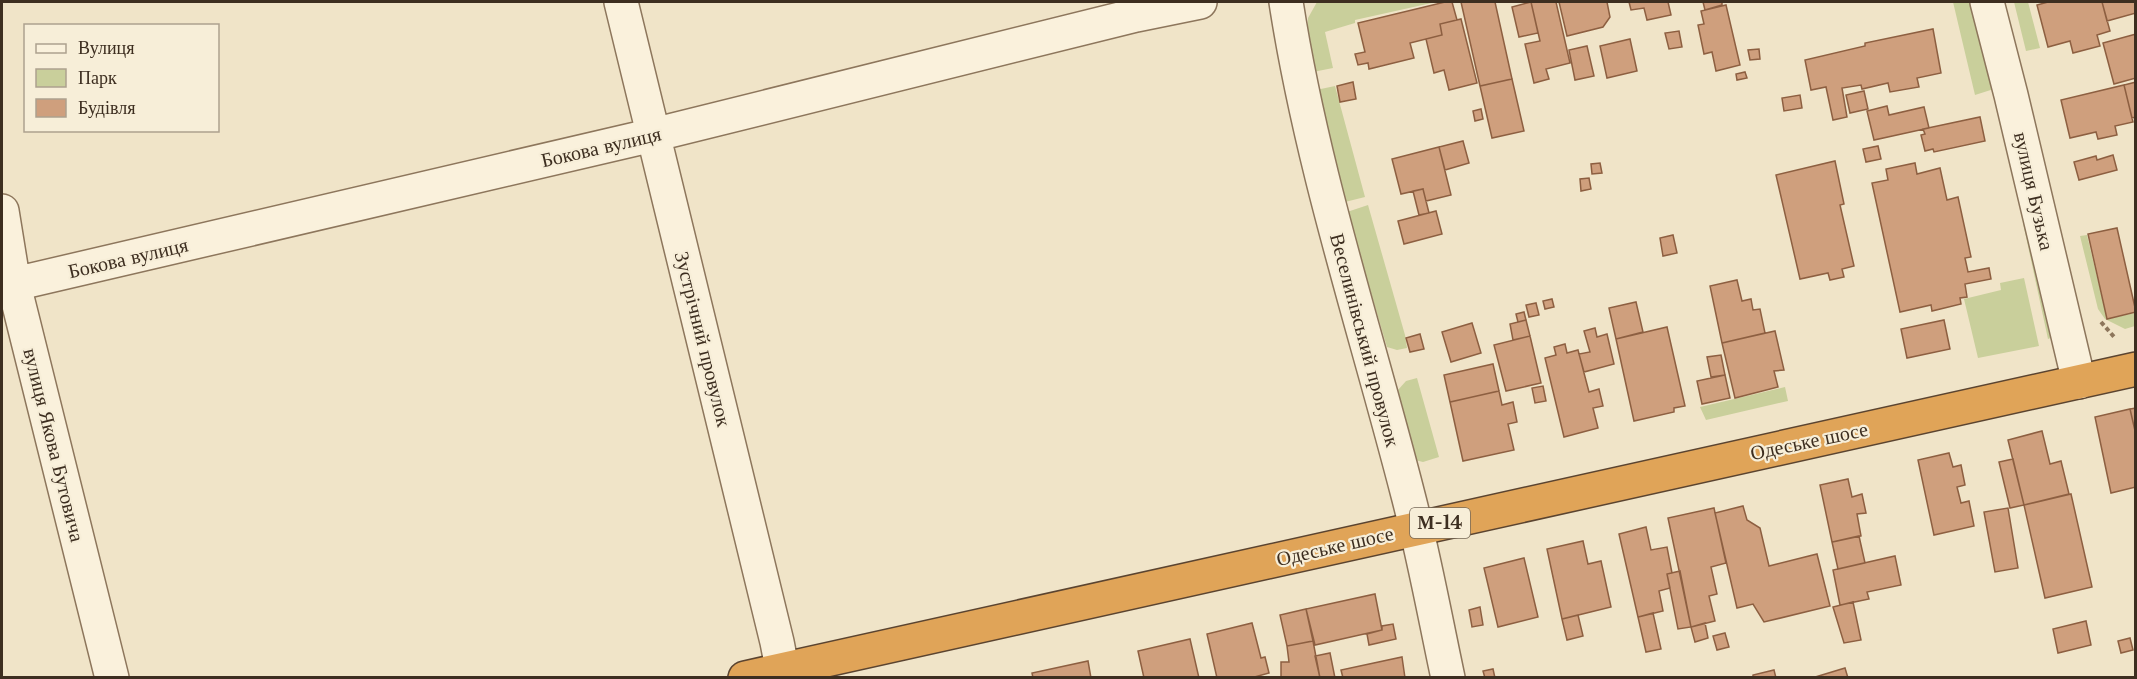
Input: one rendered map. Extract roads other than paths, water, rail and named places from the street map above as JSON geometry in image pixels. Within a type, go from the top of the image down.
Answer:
[{"type":"highway","name":"Одеське шосе","points":[[746,678],[783,673],[1416,528],[2136,369]]},
{"type":"street","name":"Зустрічний провулок","points":[[621,2],[783,673]]},
{"type":"street","name":"Бокова вулиця","points":[[8,286],[653,135],[1136,15],[1200,2]]},
{"type":"street","name":"Веселинівський провулок","points":[[1286,2],[1334,226],[1416,528],[1448,678]]},
{"type":"street","name":"вулиця Бузька","points":[[1987,2],[2012,95],[2079,382]]},
{"type":"street","name":"вулиця Якова Бутовича","points":[[2,211],[8,286],[112,678]]}]
